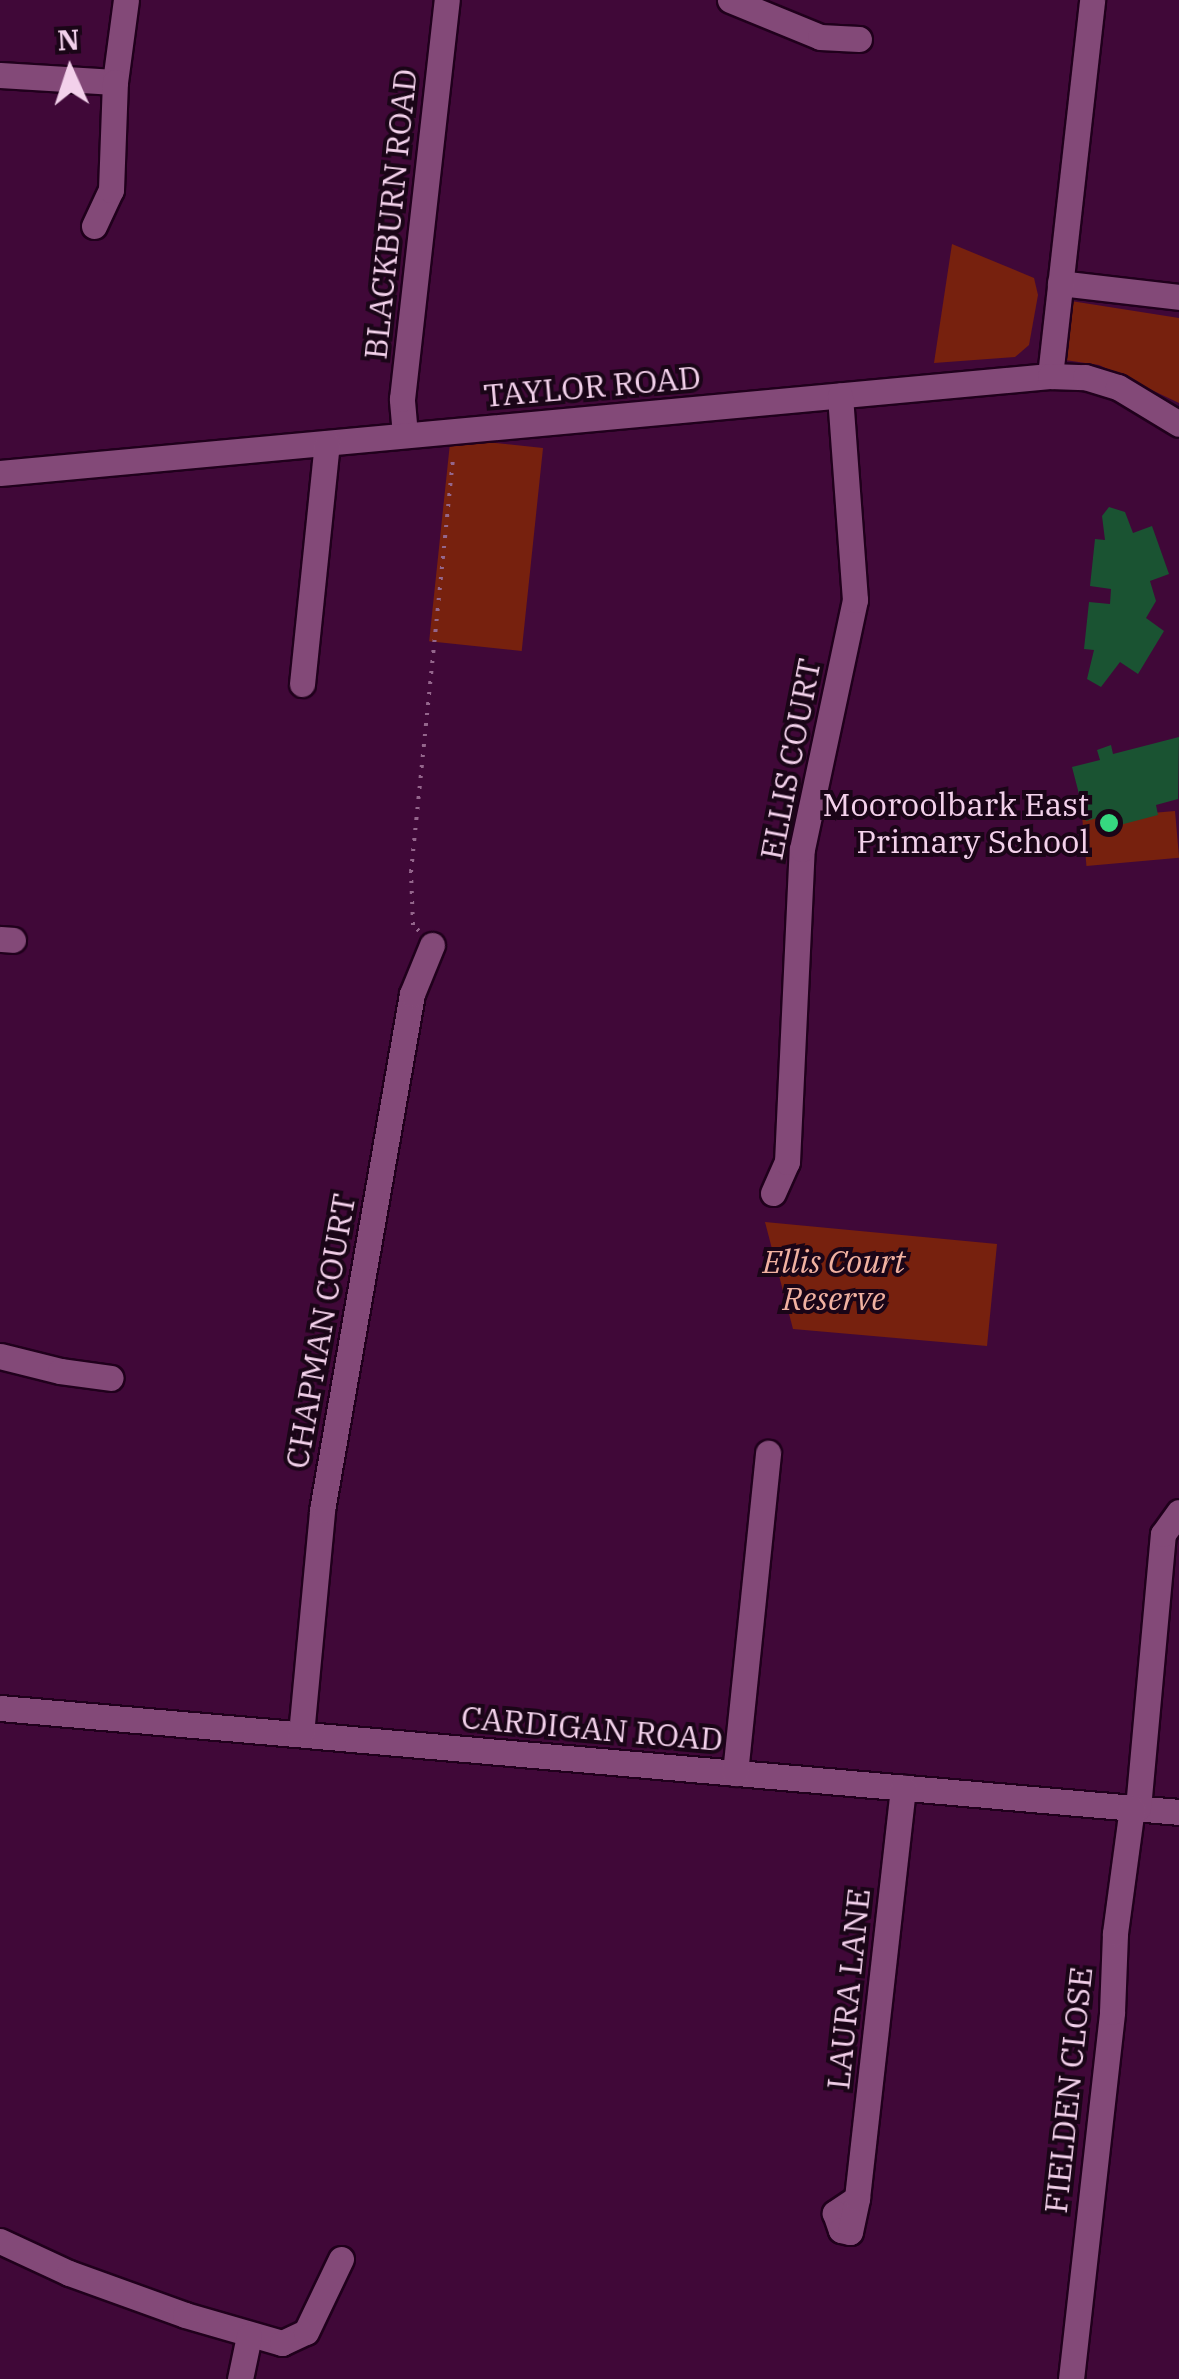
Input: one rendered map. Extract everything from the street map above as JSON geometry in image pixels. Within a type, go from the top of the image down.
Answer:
[{"type":"street","points":[[94,226],[111,190],[115,82],[126,0]]},
{"type":"street","name":"BLACKBURN ROAD","points":[[404,435],[402,399],[446,0]]},
{"type":"street","points":[[1050,376],[1092,0]]},
{"type":"street","points":[[734,1],[820,37],[859,38]]},
{"type":"street","points":[[0,75],[115,82]]},
{"type":"street","points":[[1060,282],[1179,296]]},
{"type":"street","name":"TAYLOR ROAD","points":[[0,474],[1050,376],[1086,377],[1118,387],[1179,424]]},
{"type":"street","name":"ELLIS COURT","points":[[773,1193],[786,1162],[802,849],[855,600],[840,396]]},
{"type":"street","points":[[302,684],[327,443]]},
{"type":"street","name":"CHAPMAN COURT","points":[[300,1734],[322,1510],[412,994],[432,945]]},
{"type":"street","points":[[0,1356],[60,1371],[111,1378]]},
{"type":"street","points":[[735,1773],[768,1453]]},
{"type":"street","name":"FIELDEN CLOSE","points":[[1071,2379],[1163,1534],[1179,1512]]},
{"type":"street","name":"CARDIGAN ROAD","points":[[0,1708],[1179,1812]]},
{"type":"street","name":"LAURA LANE","points":[[856,2198],[903,1788]]},
{"type":"street","points":[[0,2241],[69,2272],[282,2344],[306,2332],[341,2259]]},
{"type":"street","points":[[240,2379],[249,2336]]},
{"type":"path","points":[[432,945],[413,925],[411,872],[453,450]]},
{"type":"green space","points":[[952,244],[1034,278],[1038,295],[1029,345],[1015,357],[934,363]]},
{"type":"green space","points":[[1071,301],[1179,318],[1179,403],[1099,365],[1065,360]]},
{"type":"green space","points":[[451,438],[543,448],[522,651],[429,641]]},
{"type":"green space","points":[[1175,811],[1179,858],[1086,866],[1082,819]]},
{"type":"green space","name":"Ellis Court Reserve","points":[[765,1222],[997,1244],[987,1346],[793,1329]]},
{"type":"building","points":[[1109,507],[1125,512],[1133,533],[1152,526],[1169,574],[1150,581],[1156,601],[1146,618],[1164,631],[1138,674],[1120,662],[1101,687],[1087,679],[1094,650],[1084,649],[1089,602],[1110,604],[1111,589],[1090,586],[1095,539],[1105,540],[1102,516]]},
{"type":"building","points":[[1179,737],[1178,799],[1156,805],[1158,815],[1116,826],[1113,814],[1086,821],[1072,767],[1100,760],[1097,750],[1111,745],[1113,754]]},
{"type":"place","name":"Mooroolbark East Primary School","points":[[1109,823]]}]
